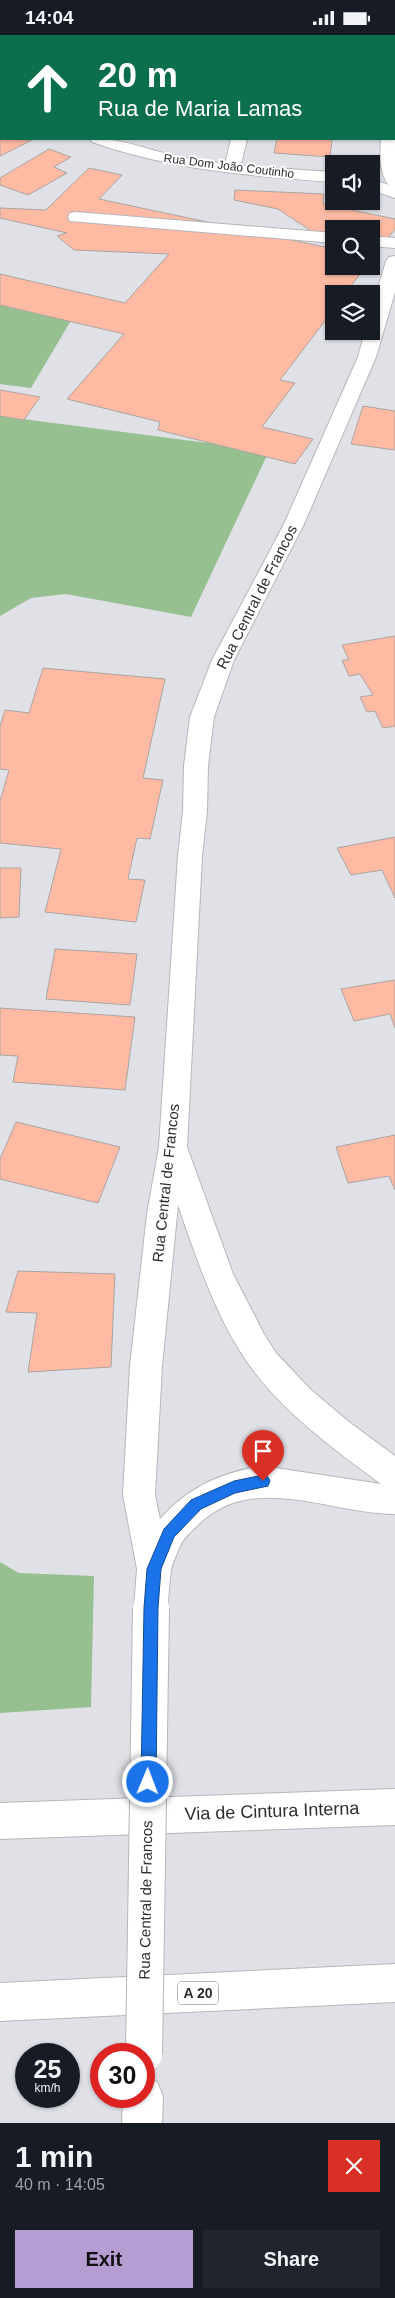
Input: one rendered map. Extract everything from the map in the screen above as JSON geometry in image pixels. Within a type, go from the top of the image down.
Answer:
[{"type":"main road","name":"Rua Dom João Coutinho","points":[[101,140],[170,161],[232,169],[325,176]]},
{"type":"main road","points":[[232,169],[239,140]]},
{"type":"main road","points":[[389,140],[388,157],[391,176],[395,183]]},
{"type":"main road","points":[[380,187],[395,193]]},
{"type":"main road","points":[[76,217],[325,237]]},
{"type":"main road","points":[[380,242],[395,243]]},
{"type":"main road","name":"Rua Central de Francos","points":[[144,2043],[151,1608],[154,1569],[139,1495],[146,1366],[162,1214],[173,1147],[190,856],[196,811],[196,766],[202,717],[223,660],[294,524],[367,357],[395,261]]},
{"type":"main road","points":[[173,1147],[204,1241],[223,1285],[254,1345],[280,1377],[308,1406],[371,1459],[395,1475]]},
{"type":"main road","points":[[154,1569],[169,1533],[181,1519],[196,1505],[223,1491],[244,1484],[263,1481],[374,1499],[395,1499]]},
{"type":"main road","name":"Via de Cintura Interna","points":[[0,1821],[395,1807]]},
{"type":"main road","name":"A 20","points":[[0,2002],[395,1983]]},
{"type":"main road","points":[[142,2123],[143,2108]]},
{"type":"green space","points":[[0,302],[76,312],[31,388],[0,384]]},
{"type":"green space","points":[[0,416],[269,451],[191,617],[66,594],[31,598],[0,616]]},
{"type":"green space","points":[[0,1562],[19,1573],[94,1576],[91,1707],[0,1713]]},
{"type":"building","points":[[0,140],[32,140],[0,156]]},
{"type":"building","points":[[277,140],[332,140],[330,155],[325,155],[325,157],[274,153]]},
{"type":"building","points":[[49,149],[71,157],[54,167],[67,173],[28,195],[0,185],[0,178]]},
{"type":"building","points":[[89,168],[122,175],[99,199],[325,247],[325,275],[359,275],[352,285],[325,285],[325,321],[280,380],[295,383],[262,427],[313,439],[295,464],[158,430],[160,422],[67,399],[124,334],[0,305],[0,274],[125,303],[169,254],[74,250],[57,236],[67,233],[0,218],[0,208],[46,210]]},
{"type":"building","points":[[235,190],[324,194],[323,204],[325,204],[325,210],[352,210],[395,219],[395,229],[380,248],[380,220],[325,220],[325,240],[278,209],[234,200]]},
{"type":"building","points":[[0,390],[40,397],[24,420],[0,416]]},
{"type":"building","points":[[363,406],[395,411],[395,450],[351,444]]},
{"type":"building","points":[[395,636],[395,726],[383,728],[375,711],[367,712],[360,697],[373,695],[360,674],[349,676],[342,660],[349,660],[342,645]]},
{"type":"building","points":[[43,668],[165,679],[143,778],[163,780],[150,839],[137,838],[128,879],[145,880],[136,922],[45,912],[61,849],[0,843],[0,801],[9,770],[0,769],[0,726],[5,710],[29,713]]},
{"type":"building","points":[[395,837],[395,898],[382,870],[351,875],[337,848]]},
{"type":"building","points":[[0,868],[21,868],[19,917],[0,918]]},
{"type":"building","points":[[55,949],[137,954],[130,1005],[46,999]]},
{"type":"building","points":[[395,980],[395,1028],[390,1014],[354,1021],[341,989]]},
{"type":"building","points":[[0,1008],[135,1017],[125,1090],[13,1082],[18,1056],[0,1055]]},
{"type":"building","points":[[16,1122],[120,1147],[98,1203],[0,1179],[0,1159]]},
{"type":"building","points":[[395,1135],[395,1190],[389,1176],[348,1183],[336,1147]]},
{"type":"building","points":[[18,1271],[115,1274],[111,1367],[28,1372],[37,1313],[6,1312]]},
{"type":"route","points":[[148,1782],[151,1608],[154,1569],[169,1533],[196,1505],[234,1487],[263,1481]]}]
